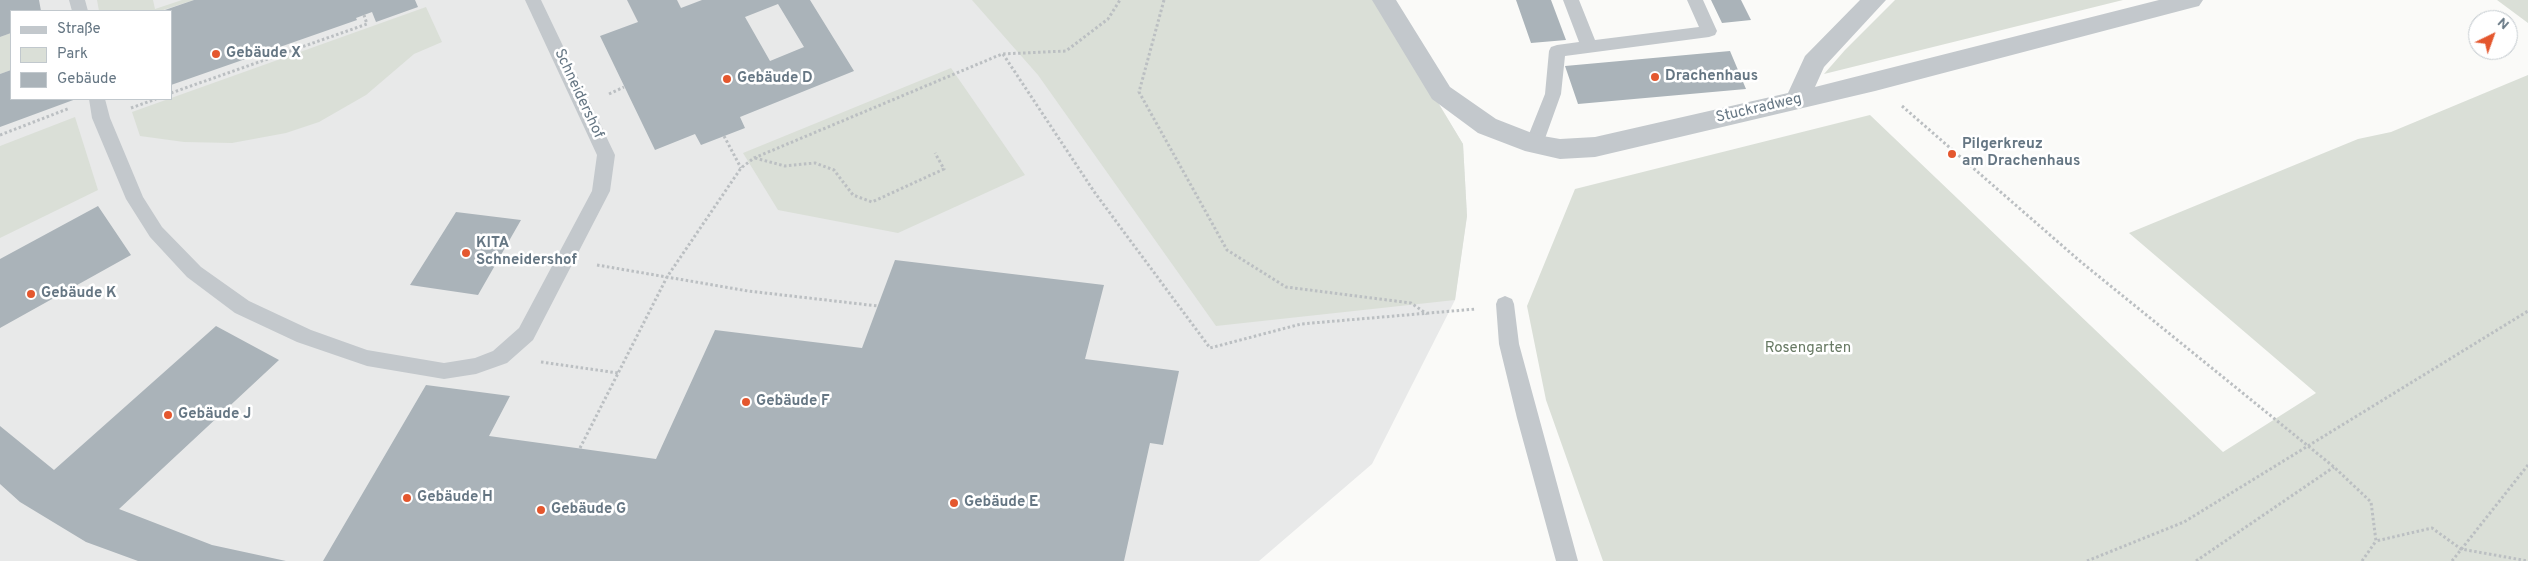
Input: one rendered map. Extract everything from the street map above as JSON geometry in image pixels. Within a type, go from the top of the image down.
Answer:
[{"type":"street","name":"Stuckradweg","points":[[1384,0],[1441,93],[1486,126],[1534,144],[1560,149],[1595,147],[1874,82],[2191,0]]},
{"type":"street","points":[[1797,100],[1814,62],[1874,0]]},
{"type":"lane","name":"Schneidershof","points":[[500,357],[526,334],[567,259],[601,191],[606,155],[533,0]]},
{"type":"lane","points":[[1571,0],[1589,47]]},
{"type":"lane","points":[[1534,144],[1553,94],[1557,51],[1709,31],[1695,0]]},
{"type":"lane","points":[[97,100],[101,118],[135,199],[156,232],[194,272],[242,307],[304,336],[368,358],[444,371],[476,366],[500,357]]},
{"type":"lane","points":[[1505,304],[1509,344],[1567,561]]},
{"type":"path","points":[[580,448],[667,277],[741,168],[754,158],[842,123],[1002,54],[1066,51],[1108,18],[1120,0]]},
{"type":"path","points":[[1164,0],[1139,92],[1227,250],[1286,288],[1411,303],[1428,314]]},
{"type":"path","points":[[172,93],[367,24],[364,16]]},
{"type":"path","points":[[1002,54],[1095,193],[1210,348],[1301,324],[1428,314],[1505,304]]},
{"type":"path","points":[[1874,82],[2082,262],[2334,468],[2371,502],[2376,541]]},
{"type":"path","points":[[0,135],[78,105]]},
{"type":"path","points":[[724,136],[741,168]]},
{"type":"path","points":[[754,158],[785,166],[815,163],[834,170],[853,195],[872,202],[944,168],[935,153]]},
{"type":"path","points":[[567,259],[748,291],[878,306]]},
{"type":"path","points":[[2087,561],[2184,522],[2528,311]]},
{"type":"path","points":[[500,357],[618,374]]},
{"type":"path","points":[[2452,561],[2528,465]]},
{"type":"path","points":[[2196,561],[2334,468]]},
{"type":"path","points":[[2362,561],[2376,541],[2432,528],[2461,550],[2528,561]]},
{"type":"shaded area","points":[[0,0],[1376,0],[1463,144],[1467,216],[1455,300],[1372,464],[1259,561],[0,561]]},
{"type":"green space","points":[[97,0],[153,0],[155,9],[182,0],[194,0],[163,10],[99,10]]},
{"type":"green space","points":[[972,0],[1376,0],[1463,144],[1467,216],[1455,300],[1216,326],[1038,75]]},
{"type":"green space","points":[[1895,0],[2123,0],[1824,74]]},
{"type":"green space","points":[[2497,0],[2528,0],[2528,23],[2518,16],[2518,10],[2510,10]]},
{"type":"green space","points":[[426,7],[442,42],[414,54],[366,95],[319,122],[286,133],[232,143],[184,142],[140,136],[132,112],[166,100],[172,100],[172,98]]},
{"type":"green space","points":[[10,33],[10,70],[0,74],[0,37]]},
{"type":"green space","points":[[951,68],[1025,175],[898,233],[778,210],[743,153]]},
{"type":"green space","name":"Rosengarten","points":[[2528,75],[2528,561],[1603,561],[1546,400],[1527,306],[1575,189],[1870,115],[2223,452],[2316,393],[2129,233],[2358,139],[2391,132]]},
{"type":"green space","points":[[75,117],[98,190],[0,238],[0,146]]},
{"type":"building","points":[[0,0],[39,0],[41,10],[10,10],[10,33],[0,37]]},
{"type":"building","name":"Gebäude X","points":[[194,0],[415,0],[418,7],[376,22],[372,12],[356,18],[357,20],[172,85],[172,10],[165,10]]},
{"type":"building","name":"Gebäude D","points":[[627,0],[677,0],[681,8],[702,0],[810,0],[854,71],[740,117],[745,128],[701,145],[695,134],[655,150],[600,36],[638,22]],"holes":[[[778,4],[804,47],[770,61],[745,17]]]},
{"type":"building","points":[[1516,0],[1551,0],[1566,40],[1531,43]]},
{"type":"building","points":[[1711,0],[1741,0],[1751,20],[1722,23]]},
{"type":"building","name":"Drachenhaus","points":[[1730,51],[1746,89],[1578,104],[1565,66]]},
{"type":"building","points":[[10,70],[10,100],[73,100],[0,127],[0,74]]},
{"type":"building","name":"Gebäude K","points":[[98,206],[131,255],[0,328],[0,259]]},
{"type":"building","name":"KITA Schneidershof","points":[[456,212],[521,220],[478,295],[410,285]]},
{"type":"building","points":[[895,260],[1104,285],[1085,359],[1179,371],[1163,445],[1150,443],[1124,561],[323,561],[426,385],[510,396],[489,436],[656,459],[715,330],[862,348]]},
{"type":"building","name":"Gebäude J","points":[[216,326],[279,360],[119,509],[212,545],[286,561],[138,561],[86,542],[20,502],[0,484],[0,426],[54,470]]},
{"type":"place","name":"Gebäude X","points":[[216,54]]},
{"type":"place","name":"Drachenhaus","points":[[1655,77]]},
{"type":"place","name":"Gebäude D","points":[[727,79]]},
{"type":"place","name":"Pilgerkreuz am Drachenhaus","points":[[1952,154]]},
{"type":"place","name":"KITA Schneidershof","points":[[466,253]]},
{"type":"place","name":"Gebäude K","points":[[31,294]]},
{"type":"place","name":"Gebäude F","points":[[746,402]]},
{"type":"place","name":"Gebäude J","points":[[168,415]]},
{"type":"place","name":"Gebäude H","points":[[407,498]]},
{"type":"place","name":"Gebäude E","points":[[954,503]]},
{"type":"place","name":"Gebäude G","points":[[541,510]]}]
